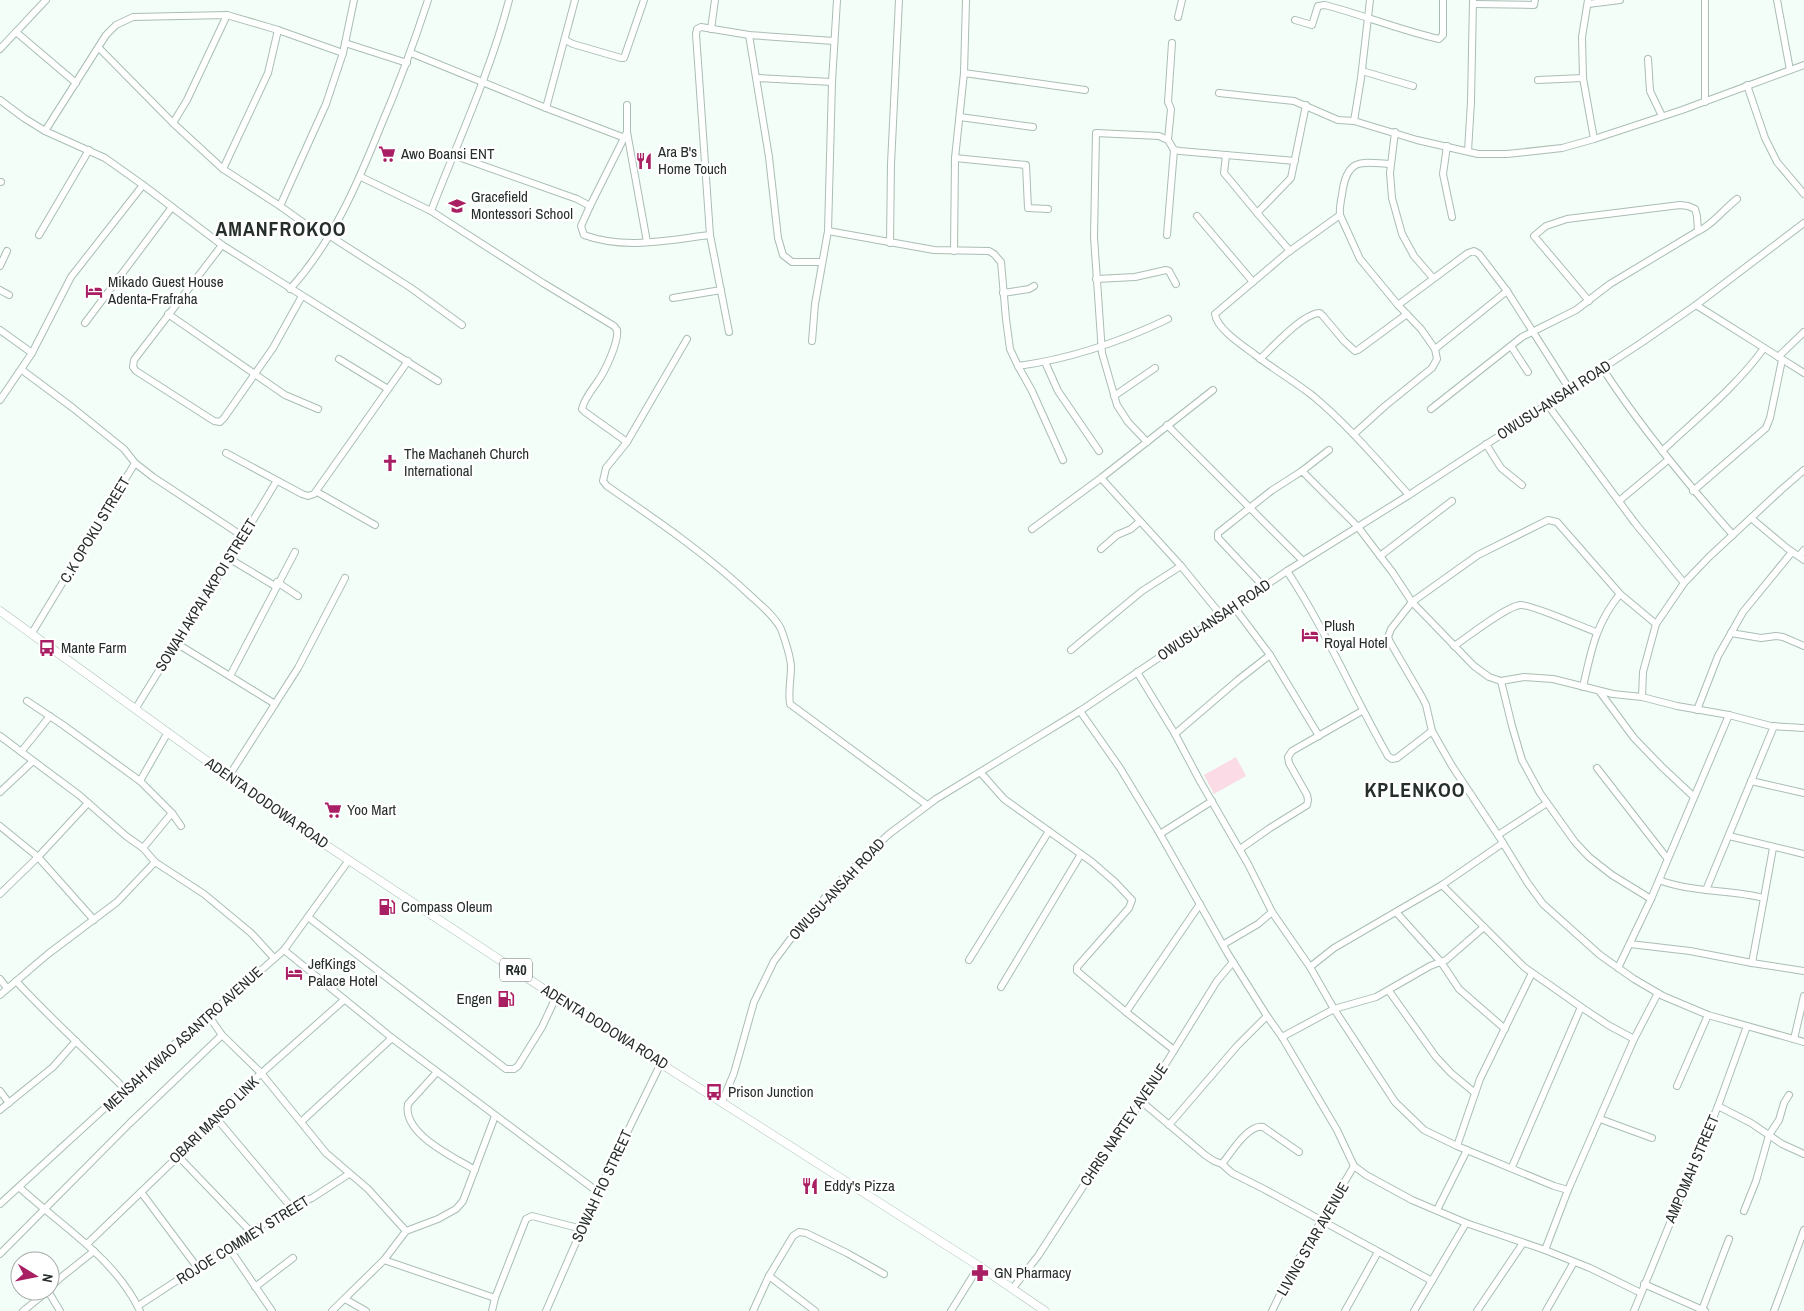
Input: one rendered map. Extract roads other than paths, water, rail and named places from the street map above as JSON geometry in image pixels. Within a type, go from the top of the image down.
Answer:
[{"type":"main road","name":"ADENTA DODOWA ROAD","points":[[0,611],[294,824],[556,997],[1014,1288],[1044,1311]]},
{"type":"street","points":[[0,49],[46,0]]},
{"type":"street","points":[[280,206],[326,104],[343,53],[354,0]]},
{"type":"street","points":[[290,289],[330,236],[361,177],[407,64],[428,0]]},
{"type":"street","points":[[431,211],[483,82],[508,0]]},
{"type":"street","points":[[546,108],[575,0]]},
{"type":"street","points":[[565,40],[624,58],[644,0]]},
{"type":"street","points":[[711,29],[715,0]]},
{"type":"street","points":[[812,341],[814,304],[828,231],[832,82],[837,0]]},
{"type":"street","points":[[890,243],[891,164],[899,0]]},
{"type":"street","points":[[954,251],[955,158],[964,73],[966,0]]},
{"type":"street","points":[[1178,17],[1182,0]]},
{"type":"street","points":[[1354,121],[1370,0]]},
{"type":"street","points":[[1296,20],[1312,25],[1318,6],[1325,5],[1439,39],[1443,35],[1443,0]]},
{"type":"street","points":[[1468,151],[1473,2],[1531,6],[1534,5],[1535,0]]},
{"type":"street","points":[[1594,139],[1583,78],[1582,30],[1588,2],[1620,0]]},
{"type":"street","points":[[1705,0],[1705,102]]},
{"type":"street","points":[[1777,0],[1790,70]]},
{"type":"street","points":[[45,131],[106,35],[116,25],[133,17],[228,15],[343,53]]},
{"type":"street","points":[[173,123],[187,100],[228,15]]},
{"type":"street","points":[[729,332],[710,235],[697,29],[701,27],[749,35],[834,41]]},
{"type":"street","points":[[223,169],[268,73],[278,30]]},
{"type":"street","points":[[16,32],[76,83]]},
{"type":"street","points":[[749,35],[769,157],[778,238],[783,255],[792,262],[822,262]]},
{"type":"street","points":[[345,43],[407,64]]},
{"type":"street","points":[[1168,140],[1171,109],[1168,102],[1172,43]]},
{"type":"street","points":[[99,48],[173,123],[223,169],[315,231],[330,236],[434,303],[462,325]]},
{"type":"street","points":[[411,52],[546,108],[626,135]]},
{"type":"street","points":[[1648,59],[1650,91],[1662,116]]},
{"type":"street","points":[[1219,93],[1294,101],[1338,120],[1354,121],[1417,140],[1478,154],[1525,152],[1562,148],[1594,139],[1705,102],[1804,65]]},
{"type":"street","points":[[1362,71],[1413,86]]},
{"type":"street","points":[[964,73],[1085,90]]},
{"type":"street","points":[[757,78],[832,82]]},
{"type":"street","points":[[1538,80],[1583,78]]},
{"type":"street","points":[[1747,85],[1765,138],[1777,162],[1804,194]]},
{"type":"street","points":[[0,100],[45,131],[105,158],[222,244],[290,289],[438,381]]},
{"type":"street","points":[[626,105],[626,135],[647,242]]},
{"type":"street","points":[[1258,214],[1291,178],[1306,105]]},
{"type":"street","points":[[960,117],[1033,126]]},
{"type":"street","points":[[1395,132],[1390,172],[1392,198],[1402,234],[1414,256],[1433,278]]},
{"type":"street","points":[[1146,442],[1128,422],[1117,405],[1107,374],[1102,346],[1094,237],[1096,133],[1159,136],[1168,140],[1174,150],[1167,235]]},
{"type":"street","points":[[626,135],[581,226],[584,235],[606,242],[621,244],[710,235]]},
{"type":"street","points":[[1447,146],[1443,174],[1452,217]]},
{"type":"street","points":[[39,235],[89,150]]},
{"type":"street","points":[[1174,150],[1295,161]]},
{"type":"street","points":[[453,155],[577,199],[590,206]]},
{"type":"street","points":[[1226,155],[1224,173],[1290,251]]},
{"type":"street","points":[[955,158],[1026,166],[1028,208],[1048,209]]},
{"type":"street","points":[[1354,434],[1432,368],[1437,359],[1435,349],[1413,319],[1398,305],[1360,259],[1340,215],[1346,173],[1351,168],[1357,164],[1391,164]]},
{"type":"street","points":[[361,177],[431,211],[614,326],[617,330],[617,340],[600,378],[582,409],[627,442]]},
{"type":"street","points":[[0,400],[32,353],[71,277],[143,185]]},
{"type":"street","points":[[1431,409],[1522,337],[1576,310],[1610,284],[1705,228],[1737,199]]},
{"type":"street","points":[[1589,301],[1534,236],[1546,226],[1567,219],[1680,205],[1695,209],[1698,231]]},
{"type":"street","points":[[85,323],[172,207]]},
{"type":"street","points":[[1340,215],[1290,251],[1218,310],[1215,317],[1237,341],[1313,396],[1354,434],[1409,495]]},
{"type":"street","points":[[1197,216],[1253,282]]},
{"type":"street","name":"OWUSU-ANSAH ROAD","points":[[722,1102],[734,1073],[754,1002],[770,968],[807,916],[889,834],[928,805],[1080,711],[1288,571],[1603,369],[1696,305],[1804,223]]},
{"type":"street","points":[[828,231],[934,250],[989,251],[994,254],[1001,262],[1010,348],[1063,460]]},
{"type":"street","points":[[222,244],[134,360],[133,367],[136,371],[214,421],[220,422],[273,348],[302,296]]},
{"type":"street","points":[[0,266],[7,251]]},
{"type":"street","points":[[1398,305],[1468,253],[1474,251],[1479,254],[1507,291],[1570,390]]},
{"type":"street","points":[[1096,279],[1135,277],[1166,270],[1169,271],[1176,284]]},
{"type":"street","points":[[1003,293],[1030,289],[1034,286]]},
{"type":"street","points":[[0,290],[9,295]]},
{"type":"street","points":[[673,298],[720,290]]},
{"type":"street","points":[[1435,349],[1507,291]]},
{"type":"street","points":[[1696,305],[1804,373]]},
{"type":"street","points":[[1260,359],[1294,327],[1312,314],[1320,313],[1355,351],[1407,314]]},
{"type":"street","points":[[168,314],[285,395],[318,409]]},
{"type":"street","points":[[1018,366],[1045,362],[1102,346],[1168,319]]},
{"type":"street","points":[[0,330],[32,353]]},
{"type":"street","points":[[1693,491],[1766,428],[1770,418],[1780,358],[1804,332]]},
{"type":"street","points":[[687,339],[627,442],[606,468],[603,481],[607,486],[722,570],[769,613],[780,626],[791,665],[788,690],[790,704],[928,805]]},
{"type":"street","points":[[1511,346],[1528,372]]},
{"type":"street","points":[[1662,450],[1712,405],[1751,366],[1764,348]]},
{"type":"street","points":[[339,359],[388,389]]},
{"type":"street","points":[[226,453],[276,482],[302,494],[308,496],[317,492],[408,361]]},
{"type":"street","points":[[1045,362],[1058,391],[1099,451]]},
{"type":"street","points":[[1114,396],[1155,368]]},
{"type":"street","points":[[1603,369],[1628,408],[1668,460],[1733,535]]},
{"type":"street","points":[[22,370],[124,449],[135,462]]},
{"type":"street","points":[[1032,529],[1101,478],[1213,390]]},
{"type":"street","points":[[1548,404],[1619,502],[1684,583]]},
{"type":"street","points":[[1167,425],[1304,561]]},
{"type":"street","points":[[1486,444],[1501,468],[1522,485]]},
{"type":"street","points":[[1264,587],[1218,536],[1219,531],[1329,450]]},
{"type":"street","points":[[1619,502],[1668,460]]},
{"type":"street","name":"C.K OPOKU STREET","points":[[32,633],[135,462],[153,477],[244,537]]},
{"type":"street","points":[[1302,470],[1358,527],[1412,602],[1484,674],[1501,681],[1538,677],[1600,692],[1642,698],[1774,726],[1804,728]]},
{"type":"street","points":[[1642,698],[1644,672],[1656,624],[1684,583],[1804,470]]},
{"type":"street","points":[[1101,478],[1181,566],[1222,615]]},
{"type":"street","name":"SOWAH AKPAI AKPOI STREET","points":[[136,708],[244,537],[276,482]]},
{"type":"street","points":[[317,492],[375,525]]},
{"type":"street","points":[[1380,556],[1452,501]]},
{"type":"street","points":[[1751,518],[1798,556]]},
{"type":"street","points":[[1656,624],[1620,594],[1557,522],[1548,520],[1478,555],[1412,602],[1391,629],[1388,637],[1426,705],[1432,731],[1452,766],[1543,904],[1618,968],[1658,993],[1708,1015],[1804,1042]]},
{"type":"street","points":[[1101,549],[1117,535],[1131,529],[1140,522]]},
{"type":"street","points":[[1696,710],[1711,671],[1749,603],[1804,550]]},
{"type":"street","points":[[230,676],[276,584],[295,552]]},
{"type":"street","points":[[230,559],[298,596]]},
{"type":"street","points":[[1071,650],[1142,591],[1181,566]]},
{"type":"street","points":[[1288,571],[1322,627],[1362,711],[1388,756],[1392,759],[1397,758],[1432,731]]},
{"type":"street","points":[[229,776],[298,668],[345,578]]},
{"type":"street","points":[[1583,687],[1596,632],[1602,619],[1620,594]]},
{"type":"street","points":[[1454,646],[1506,611],[1520,605],[1532,607],[1596,632]]},
{"type":"street","points":[[1234,607],[1270,655],[1319,736]]},
{"type":"street","points":[[1731,633],[1761,638],[1784,636],[1804,646]]},
{"type":"street","points":[[176,642],[275,704]]},
{"type":"street","points":[[1175,734],[1270,655]]},
{"type":"street","points":[[1137,672],[1175,734],[1240,849],[1272,912],[1310,967],[1334,1009],[1395,1102],[1424,1130],[1457,1146],[1568,1190]]},
{"type":"street","points":[[1501,681],[1522,760],[1531,780],[1575,842],[1589,857],[1612,875],[1651,898]]},
{"type":"street","points":[[1600,692],[1634,738],[1693,796]]},
{"type":"street","points":[[27,701],[140,781],[181,826]]},
{"type":"street","points":[[1080,711],[1120,768],[1160,834],[1233,962],[1282,1037],[1337,1130],[1354,1166],[1366,1175],[1404,1196],[1466,1223],[1545,1250],[1641,1293]]},
{"type":"street","points":[[1240,849],[1307,805],[1306,795],[1289,763],[1288,757],[1292,751],[1362,711]]},
{"type":"street","points":[[1618,968],[1659,880],[1693,796],[1729,715]]},
{"type":"street","points":[[21,752],[50,716]]},
{"type":"street","points":[[1706,890],[1774,726]]},
{"type":"street","points":[[140,781],[168,732]]},
{"type":"street","points":[[0,736],[144,848],[155,862],[204,894],[251,933],[274,958]]},
{"type":"street","points":[[0,792],[33,761]]},
{"type":"street","points":[[1597,768],[1667,858]]},
{"type":"street","points":[[981,773],[1004,798],[1081,854],[1115,882],[1132,900],[1129,908],[1077,967],[1077,971],[1174,1050]]},
{"type":"street","points":[[1751,781],[1804,793]]},
{"type":"street","points":[[1160,834],[1212,801]]},
{"type":"street","points":[[0,894],[38,857],[88,803]]},
{"type":"street","points":[[1498,835],[1547,803]]},
{"type":"street","points":[[144,848],[172,814]]},
{"type":"street","points":[[0,826],[38,857],[94,920]]},
{"type":"street","points":[[969,960],[1049,831]]},
{"type":"street","points":[[1728,836],[1804,854]]},
{"type":"street","points":[[1310,967],[1334,948],[1442,884],[1503,843]]},
{"type":"street","points":[[1752,963],[1773,848]]},
{"type":"street","points":[[1001,987],[1081,854]]},
{"type":"street","name":"MENSAH KWAO ASANTRO AVENUE","points":[[0,1204],[208,1015],[284,950],[348,860]]},
{"type":"street","points":[[0,994],[48,954],[117,902],[155,862]]},
{"type":"street","points":[[1659,880],[1684,888],[1764,898]]},
{"type":"street","points":[[1442,884],[1516,960],[1532,973],[1581,1007],[1634,1039]]},
{"type":"street","points":[[1126,1012],[1200,904]]},
{"type":"street","points":[[1224,944],[1258,924],[1272,912]]},
{"type":"street","points":[[1396,912],[1441,962],[1459,989],[1505,1028]]},
{"type":"street","points":[[308,917],[506,1069],[518,1066],[542,1027],[556,997]]},
{"type":"street","points":[[1282,1037],[1334,1009],[1376,997],[1389,991],[1455,953],[1484,927]]},
{"type":"street","points":[[1630,944],[1690,951],[1804,971]]},
{"type":"street","points":[[284,950],[392,1038],[598,1192]]},
{"type":"street","name":"CHRIS NARTEY AVENUE","points":[[1014,1288],[1038,1256],[1117,1134],[1142,1102],[1217,981],[1233,962]]},
{"type":"street","points":[[1457,1146],[1475,1093],[1491,1056],[1532,973]]},
{"type":"street","points":[[0,979],[7,988]]},
{"type":"street","points":[[16,981],[52,1020],[126,1090]]},
{"type":"street","points":[[1389,991],[1436,1057],[1475,1093]]},
{"type":"street","points":[[1545,1250],[1568,1190],[1634,1039],[1658,993]]},
{"type":"street","points":[[1794,1039],[1804,996]]},
{"type":"street","name":"OBARI MANSO LINK","points":[[87,1244],[177,1155],[217,1119],[261,1073],[344,1000]]},
{"type":"street","points":[[1512,1167],[1581,1007]]},
{"type":"street","points":[[208,1015],[222,1035],[261,1073],[302,1121],[326,1153],[368,1189],[406,1231]]},
{"type":"street","points":[[1677,1086],[1708,1015]]},
{"type":"street","points":[[1169,1125],[1237,1046],[1267,1016]]},
{"type":"street","name":"AMPOMAH STREET","points":[[1634,1311],[1718,1106],[1747,1026]]},
{"type":"street","points":[[0,1254],[130,1123],[222,1035]]},
{"type":"street","points":[[302,1121],[392,1038]]},
{"type":"street","points":[[0,1110],[53,1067],[76,1041]]},
{"type":"street","name":"SOWAH FIO STREET","points":[[546,1311],[598,1192],[661,1063]]},
{"type":"street","points":[[437,1072],[408,1104],[408,1117],[414,1128],[427,1140],[475,1170]]},
{"type":"street","points":[[0,1091],[9,1103]]},
{"type":"street","points":[[1744,1211],[1754,1187],[1769,1135],[1779,1120],[1784,1103],[1789,1095]]},
{"type":"street","points":[[1142,1102],[1205,1155],[1222,1164],[1232,1173],[1432,1281]]},
{"type":"street","points":[[1718,1106],[1734,1113],[1782,1144],[1804,1154]]},
{"type":"street","points":[[332,1311],[384,1260],[406,1231],[438,1219],[456,1209],[463,1201],[495,1116]]},
{"type":"street","points":[[217,1119],[292,1207]]},
{"type":"street","points":[[1600,1119],[1652,1138]]},
{"type":"street","points":[[1222,1164],[1249,1130],[1259,1126],[1299,1152]]},
{"type":"street","points":[[1437,1210],[1467,1150]]},
{"type":"street","points":[[177,1155],[251,1232]]},
{"type":"street","name":"LIVING STAR AVENUE","points":[[1272,1311],[1292,1270],[1323,1221],[1354,1166]]},
{"type":"street","name":"ROJOE COMMEY STREET","points":[[139,1308],[251,1232],[292,1207],[312,1198],[349,1174]]},
{"type":"street","points":[[19,1187],[43,1210],[94,1251],[119,1278],[139,1308]]},
{"type":"street","points":[[141,1192],[197,1267]]},
{"type":"street","points":[[492,1311],[495,1298],[526,1219],[532,1216],[582,1229]]},
{"type":"street","points":[[1414,1311],[1466,1223]]},
{"type":"street","points":[[1774,1311],[1804,1230]]},
{"type":"street","points":[[753,1311],[768,1276],[793,1236],[799,1232],[806,1233],[847,1253],[884,1274]]},
{"type":"street","points":[[1644,1284],[1704,1310],[1729,1239]]},
{"type":"street","points":[[1477,1311],[1523,1243]]},
{"type":"street","points":[[229,1248],[272,1311]]},
{"type":"street","points":[[60,1278],[94,1251]]},
{"type":"street","points":[[1345,1311],[1378,1252]]},
{"type":"street","points":[[255,1287],[292,1258]]},
{"type":"street","points":[[384,1260],[495,1298]]},
{"type":"street","points":[[1546,1311],[1574,1262]]},
{"type":"street","points":[[951,1311],[979,1266]]},
{"type":"street","points":[[768,1276],[815,1311]]},
{"type":"street","points":[[345,1299],[366,1311]]},
{"type":"street","points":[[23,1311],[35,1301]]},
{"type":"place","name":"Awo Boansi ENT","points":[[387,154]]},
{"type":"place","name":"Ara B's Home Touch","points":[[644,161]]},
{"type":"place","name":"Gracefield Montessori School","points":[[457,206]]},
{"type":"place","name":"Mikado Guest House Adenta-Frafraha","points":[[94,291]]},
{"type":"place","name":"The Machaneh Church International","points":[[390,463]]},
{"type":"place","name":"Plush Royal Hotel","points":[[1310,635]]},
{"type":"place","name":"Mante Farm","points":[[47,648]]},
{"type":"place","name":"Yoo Mart","points":[[333,810]]},
{"type":"place","name":"Compass Oleum","points":[[387,907]]},
{"type":"place","name":"JefKings Palace Hotel","points":[[294,973]]},
{"type":"place","name":"Engen","points":[[506,999]]},
{"type":"place","name":"Prison Junction","points":[[714,1092]]},
{"type":"place","name":"Eddy's Pizza","points":[[810,1186]]},
{"type":"place","name":"GN Pharmacy","points":[[980,1273]]},
{"type":"district","name":"AMANFROKOO","points":[[281,229]]},
{"type":"district","name":"KPLENKOO","points":[[1415,790]]}]
